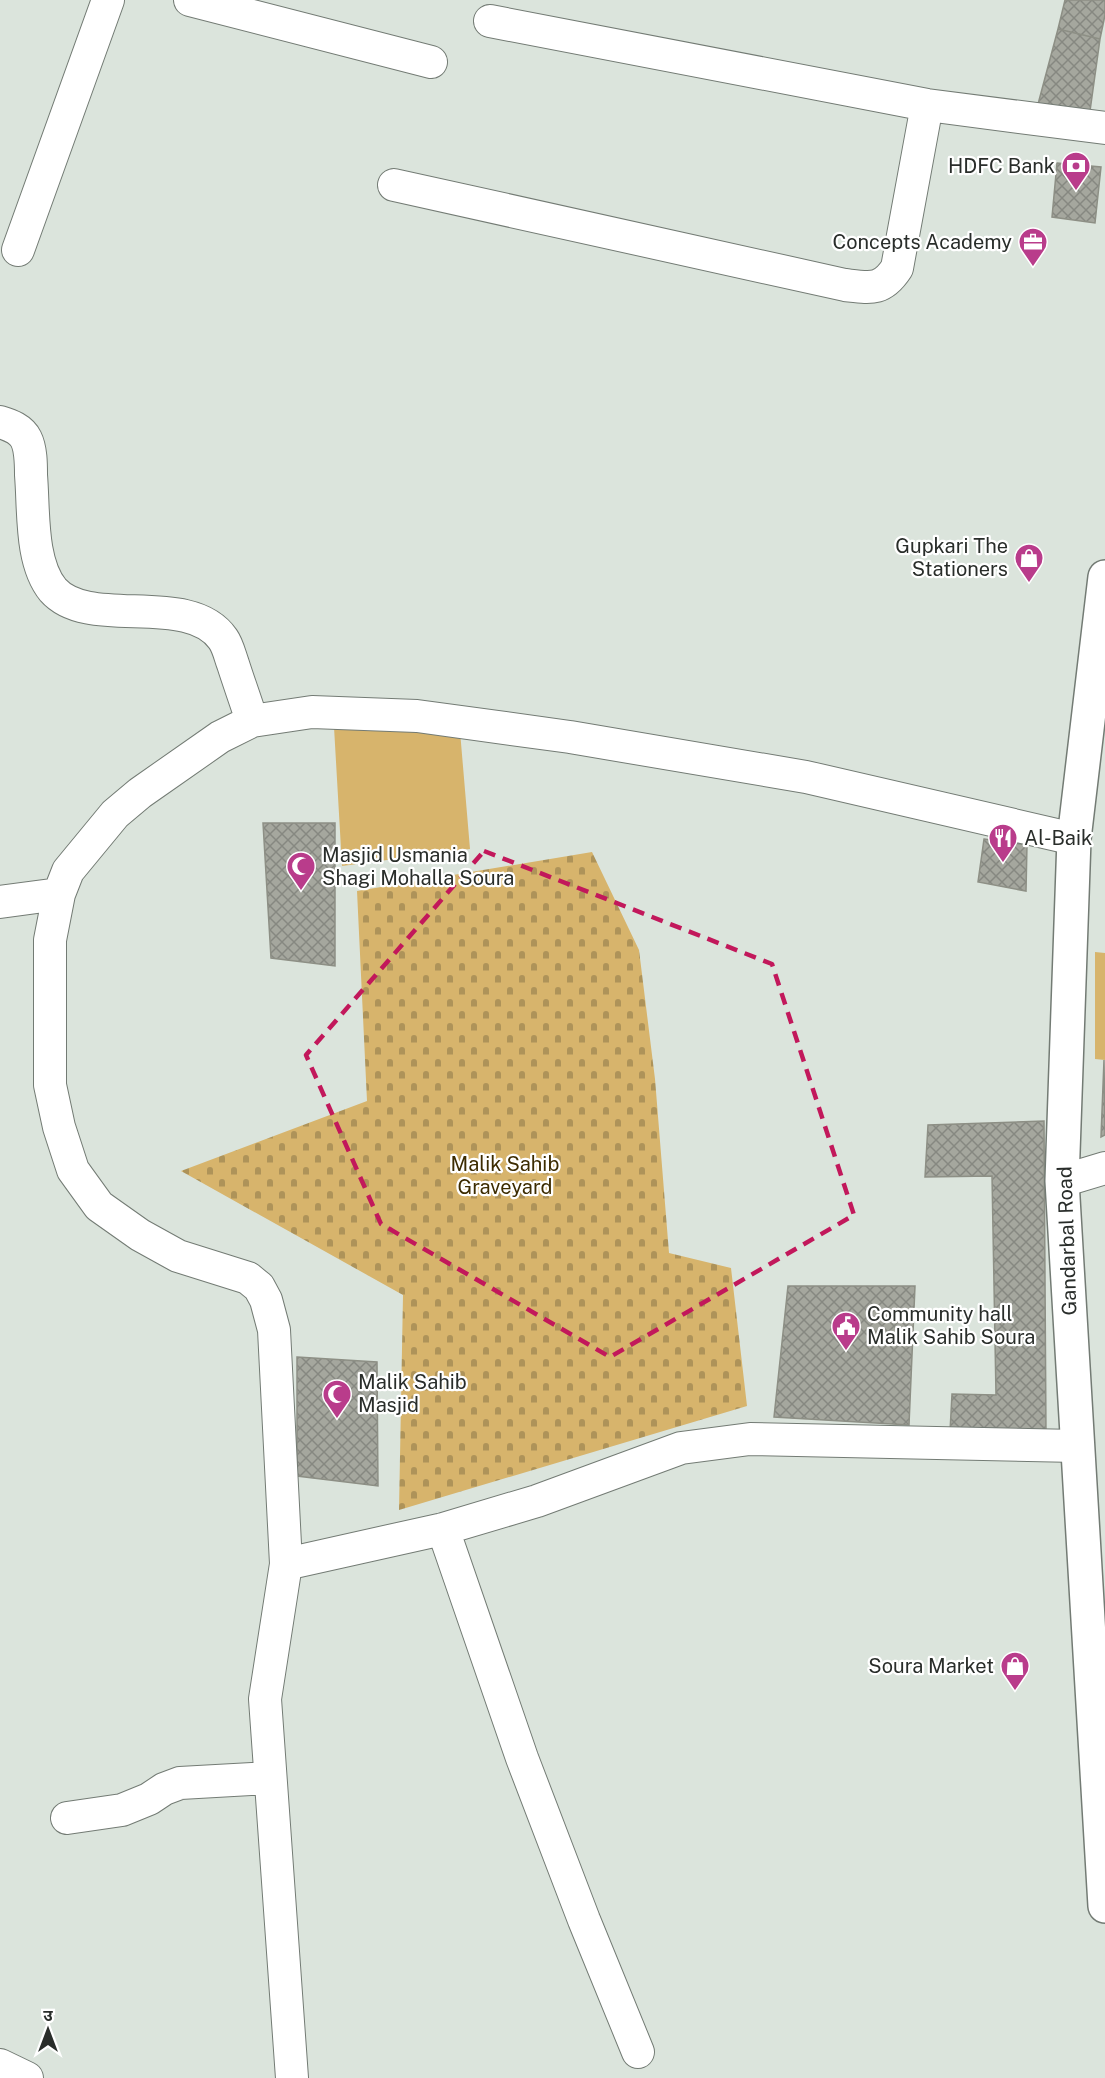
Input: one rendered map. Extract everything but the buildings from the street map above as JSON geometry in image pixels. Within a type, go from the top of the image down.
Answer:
[{"type":"main road","name":"Gandarbal Road","points":[[1105,577],[1074,839],[1062,1181],[1105,1906]]},
{"type":"street","points":[[18,250],[108,0]]},
{"type":"street","points":[[190,0],[431,62]]},
{"type":"street","points":[[490,21],[927,105],[1105,128]]},
{"type":"street","points":[[394,185],[845,285],[868,288],[888,282],[897,268],[927,105]]},
{"type":"street","points":[[0,422],[16,428],[26,439],[30,457],[36,544],[42,573],[55,592],[72,602],[92,608],[162,613],[197,619],[213,627],[225,641],[252,721]]},
{"type":"street","points":[[292,2078],[265,1699],[286,1564],[274,1329],[266,1300],[259,1287],[248,1278],[178,1256],[140,1235],[99,1206],[73,1170],[59,1127],[50,1085],[50,940],[59,894],[68,870],[115,814],[140,793],[220,737],[252,721],[312,712],[417,716],[570,737],[806,777],[1074,839]]},
{"type":"street","points":[[0,902],[59,894]]},
{"type":"street","points":[[1062,1181],[1105,1168]]},
{"type":"street","points":[[286,1564],[443,1529],[537,1501],[681,1448],[750,1439],[1077,1446]]},
{"type":"street","points":[[443,1529],[522,1758],[638,2052]]},
{"type":"street","points":[[67,1818],[122,1810],[164,1789],[180,1784],[270,1778]]},
{"type":"street","points":[[0,2065],[27,2078]]},
{"type":"highlighted area","points":[[484,851],[772,964],[854,1215],[610,1357],[381,1224],[306,1055]]},
{"type":"green space","points":[[334,727],[460,731],[470,849],[342,866]]},
{"type":"green space","name":"Malik Sahib Graveyard","points":[[592,852],[639,950],[655,1079],[669,1253],[731,1268],[747,1406],[399,1510],[403,1295],[181,1171],[367,1101],[357,891]]},
{"type":"green space","points":[[1095,952],[1105,953],[1105,1060],[1095,1059]]},
{"type":"place","name":"HDFC Bank","points":[[1076,192]]},
{"type":"place","name":"Concepts Academy","points":[[1033,268]]},
{"type":"place","name":"Gupkari The Stationers","points":[[1029,584]]},
{"type":"place","name":"Al-Baik","points":[[1003,864]]},
{"type":"place","name":"Masjid Usmania Shagi Mohalla Soura","points":[[301,892]]},
{"type":"place","name":"Community hall Malik Sahib Soura","points":[[846,1352]]},
{"type":"place","name":"Malik Sahib Masjid","points":[[337,1420]]},
{"type":"place","name":"Soura Market","points":[[1015,1692]]}]
